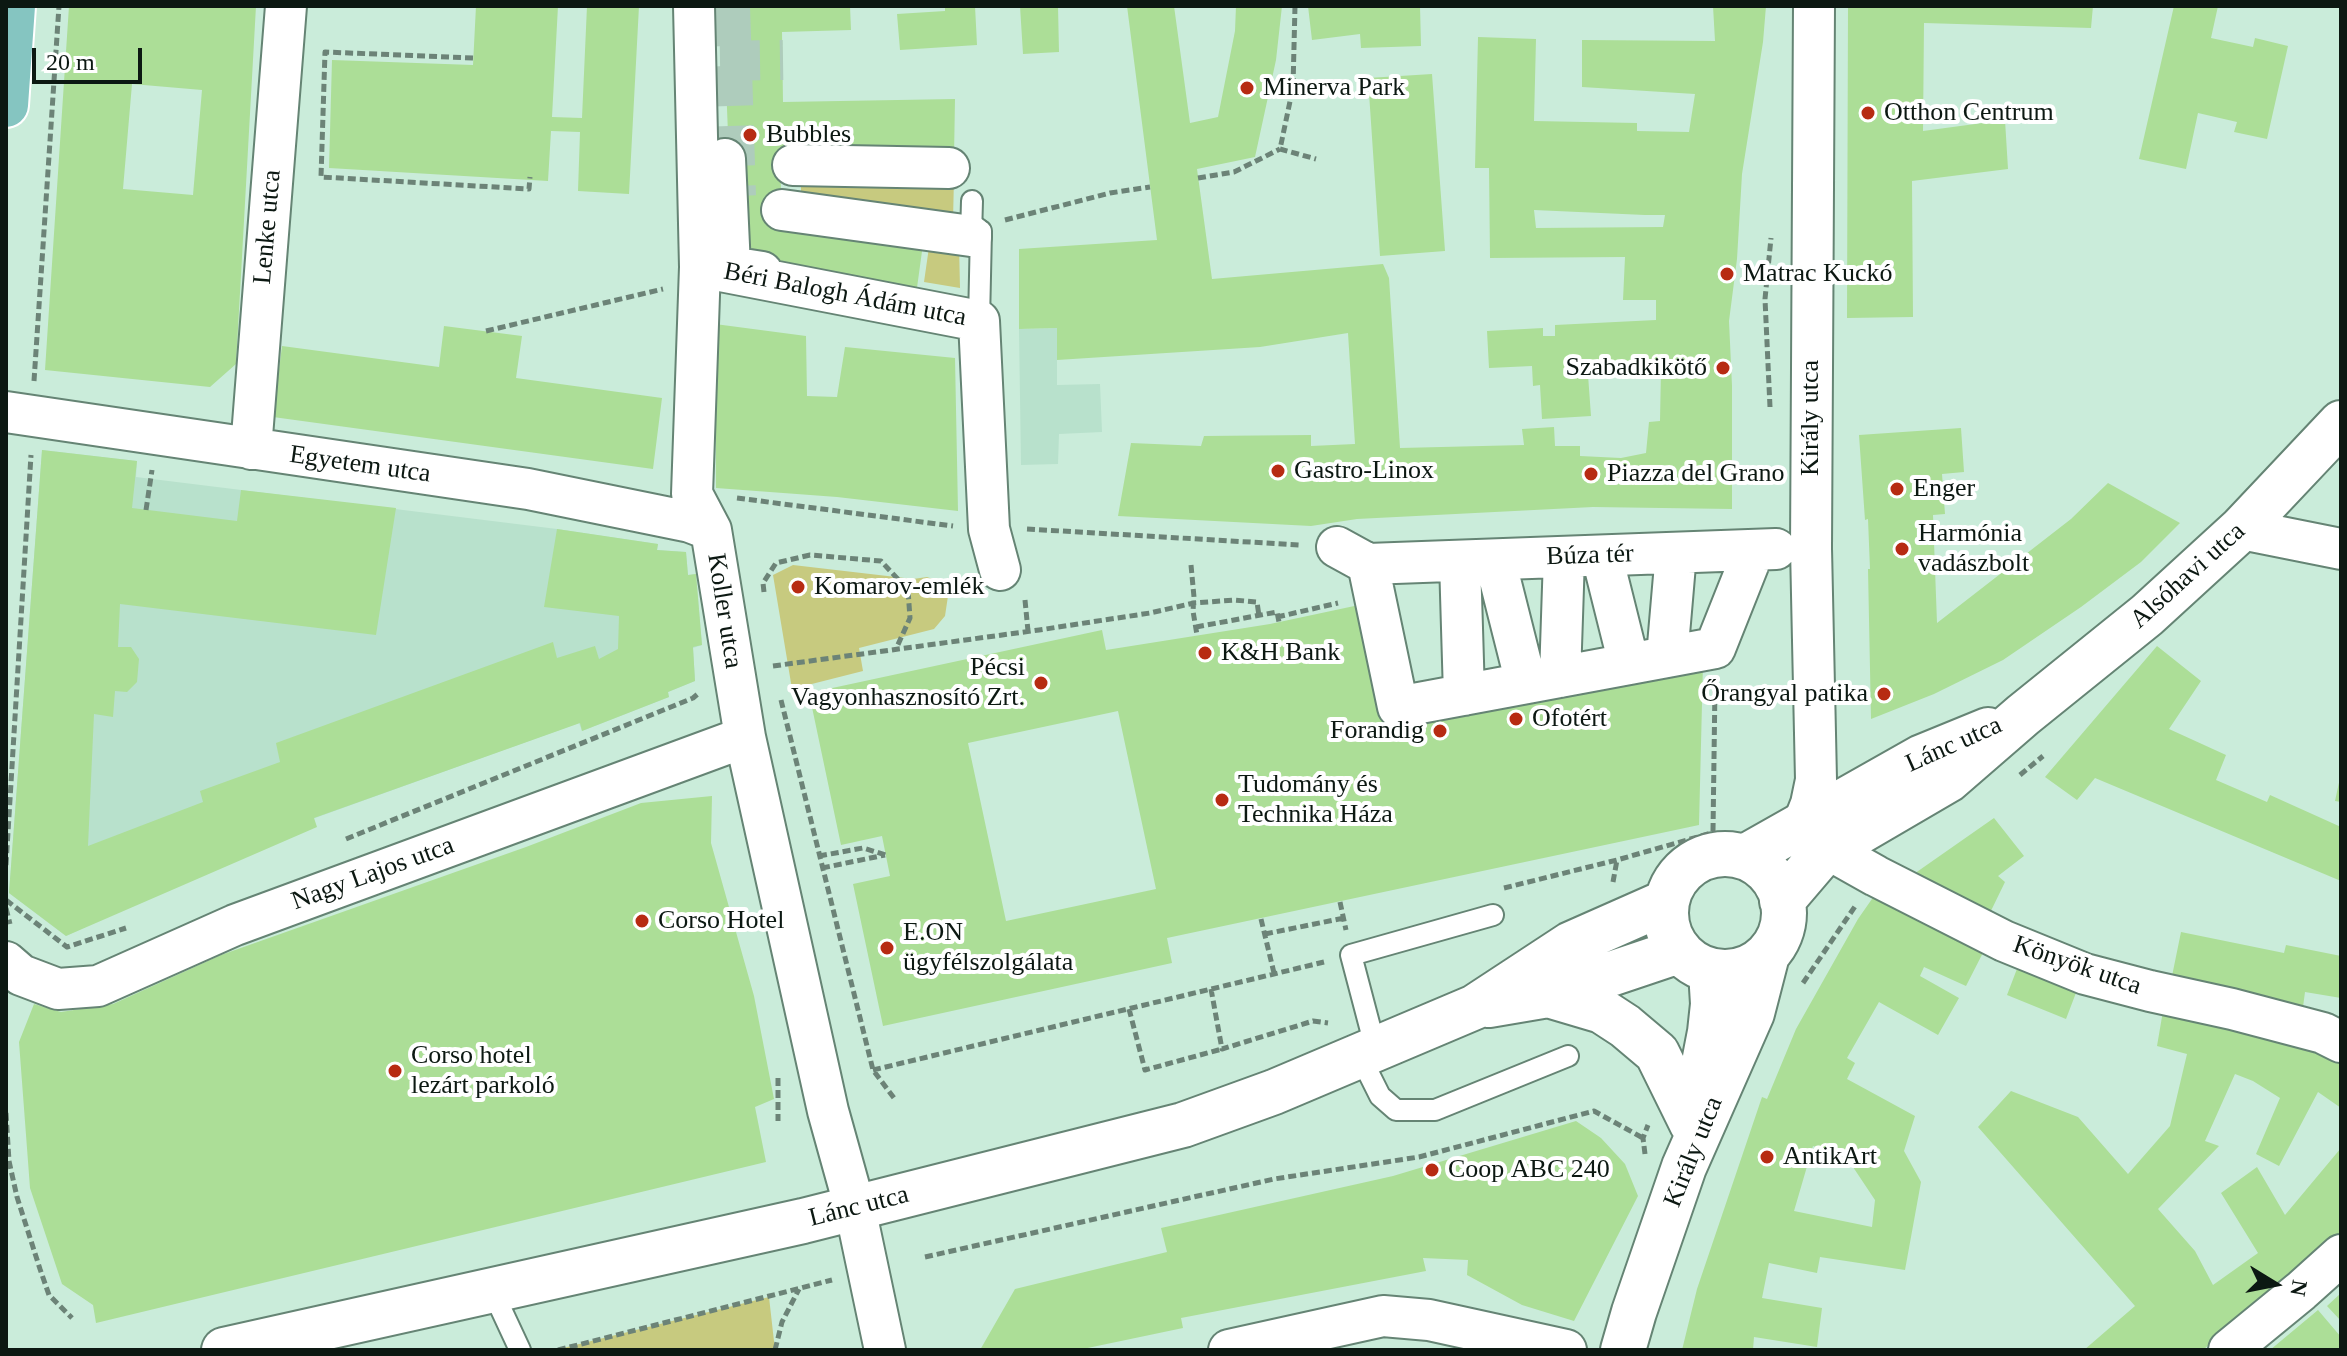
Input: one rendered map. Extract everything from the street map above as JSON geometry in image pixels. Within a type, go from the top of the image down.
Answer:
[{"type":"main road","points":[[6,105],[13,6]]},
{"type":"street","name":"Lenke utca","points":[[251,449],[286,6]]},
{"type":"street","name":"Koller utca","points":[[694,6],[686,277],[692,494],[711,530],[745,737],[830,1120],[855,1208],[885,1350]]},
{"type":"street","points":[[718,6],[730,267],[979,316]]},
{"type":"street","name":"Király utca","points":[[1814,6],[1811,548],[1816,780],[1811,804],[1815,838]]},
{"type":"street","points":[[949,168],[793,160],[787,211],[979,223]]},
{"type":"street","name":"Béri Balogh Ádám utca","points":[[686,277],[979,316],[989,529],[1012,583]]},
{"type":"street","name":"Egyetem utca","points":[[6,412],[528,489],[690,522],[711,530]]},
{"type":"street","name":"Alsóhavi utca","points":[[2023,715],[2147,615],[2241,529],[2341,423]]},
{"type":"street","points":[[2241,529],[2341,549]]},
{"type":"street","name":"Búza tér","points":[[1464,695],[1398,707],[1353,555],[1477,560],[1811,548]]},
{"type":"street","points":[[1477,560],[1464,695],[1715,648],[1754,550]]},
{"type":"street","points":[[1667,657],[1676,553]]},
{"type":"street","points":[[1583,556],[1629,664]]},
{"type":"street","points":[[1543,680],[1583,556]]},
{"type":"street","points":[[1477,560],[1543,680]]},
{"type":"street","name":"Lánc utca","points":[[1475,1007],[1571,944],[1666,902],[1676,880],[1690,865],[1704,858],[1724,854],[1745,857],[1815,838],[1922,757],[2023,715]]},
{"type":"street","name":"Nagy Lajos utca","points":[[6,962],[21,975],[58,989],[98,986],[218,932],[745,737]]},
{"type":"street","name":"Lánc utca","points":[[1782,901],[1798,880],[1815,838]]},
{"type":"street","name":"Könyök utca","points":[[1815,838],[1876,876],[2004,941],[2085,974],[2323,1033],[2341,1042]]},
{"type":"street","points":[[1745,857],[1764,868],[1775,881],[1782,901],[1784,917],[1781,933],[1767,955]]},
{"type":"street","points":[[1666,902],[1669,935],[1695,961],[1713,1004],[1684,1167]]},
{"type":"street","name":"Király utca","points":[[1623,1350],[1684,1167],[1752,1013],[1767,955]]},
{"type":"street","name":"Lánc utca","points":[[224,1350],[493,1292],[855,1208],[1183,1125],[1274,1092],[1367,1039],[1475,1007],[1548,995],[1695,961],[1733,972],[1753,965],[1767,955]]},
{"type":"street","points":[[1548,995],[1602,1011],[1657,1053],[1692,1124]]},
{"type":"street","points":[[2229,1350],[2341,1255]]},
{"type":"street","points":[[1229,1350],[1383,1316],[1429,1320],[1566,1350]]},
{"type":"lane","points":[[979,223],[979,316]]},
{"type":"lane","points":[[1493,915],[1351,955],[1380,1096],[1396,1110],[1435,1110],[1568,1056]]},
{"type":"lane","points":[[493,1292],[520,1350]]},
{"type":"path","points":[[1280,149],[1293,87],[1295,6]]},
{"type":"path","points":[[473,58],[325,52],[321,177],[529,189],[530,177]]},
{"type":"path","points":[[1198,178],[1234,172],[1280,149],[1316,159]]},
{"type":"path","points":[[979,223],[1150,187]]},
{"type":"path","points":[[486,331],[686,277]]},
{"type":"path","points":[[146,510],[154,457]]},
{"type":"path","points":[[764,597],[763,583],[776,563],[810,555],[881,561],[908,590],[910,618],[896,649]]},
{"type":"path","points":[[1191,565],[1197,635]]},
{"type":"path","points":[[1012,583],[1028,631]]},
{"type":"path","points":[[773,666],[1150,613],[1194,603],[1257,602],[1259,616]]},
{"type":"path","points":[[1196,627],[1277,612],[1278,619],[1344,602]]},
{"type":"path","points":[[1617,860],[1713,832],[1715,648]]},
{"type":"path","points":[[771,652],[776,681]]},
{"type":"path","points":[[342,841],[693,698],[703,690]]},
{"type":"path","points":[[780,695],[873,1070],[894,1098]]},
{"type":"path","points":[[819,856],[863,848],[886,855],[822,868]]},
{"type":"path","points":[[6,900],[67,947],[137,924]]},
{"type":"path","points":[[1265,934],[1344,918]]},
{"type":"path","points":[[1261,919],[1274,973]]},
{"type":"path","points":[[873,1070],[1351,955]]},
{"type":"path","points":[[1211,989],[1222,1049]]},
{"type":"path","points":[[1129,1009],[1145,1070],[1313,1021],[1344,1026],[1367,1039]]},
{"type":"path","points":[[925,1257],[1274,1179],[1419,1157],[1594,1111],[1643,1138]]},
{"type":"path","points":[[6,1113],[9,1161],[40,1269],[49,1295],[72,1318]]},
{"type":"path","points":[[558,1350],[868,1270]]},
{"type":"path","points":[[775,1350],[782,1322],[799,1289]]},
{"type":"shaded area","points":[[1057,328],[1057,385],[1100,384],[1102,432],[1059,434],[1058,464],[1021,465],[1019,329]]},
{"type":"shaded area","points":[[42,450],[137,461],[136,477],[557,529],[658,544],[657,550],[686,552],[688,575],[696,574],[702,645],[693,648],[695,681],[668,692],[669,697],[582,731],[579,723],[315,818],[66,936],[9,893]]},
{"type":"green space","points":[[801,172],[954,177],[953,221],[801,207]]},
{"type":"green space","points":[[930,240],[959,244],[960,288],[924,282]]},
{"type":"green space","points":[[793,565],[913,579],[927,577],[944,583],[948,596],[945,616],[934,629],[859,648],[863,671],[792,689],[773,575]]},
{"type":"green space","points":[[769,1297],[775,1350],[555,1350]]},
{"type":"building","points":[[69,6],[256,6],[236,364],[210,387],[45,370]],"holes":[[[132,84],[202,90],[193,195],[123,189]]]},
{"type":"building","points":[[476,6],[558,6],[552,117],[582,118],[587,6],[639,6],[629,194],[578,191],[580,132],[551,131],[548,181],[329,168],[332,60],[473,65]]},
{"type":"building","points":[[723,6],[850,6],[851,30],[782,32],[783,102],[955,99],[954,157],[780,156],[782,224],[923,244],[916,295],[733,262]]},
{"type":"building","points":[[945,6],[975,6],[977,45],[900,50],[897,14],[945,11]]},
{"type":"building","points":[[1020,6],[1058,6],[1059,52],[1023,54]]},
{"type":"building","points":[[1127,6],[1174,6],[1190,123],[1218,117],[1235,31],[1236,6],[1282,6],[1276,60],[1255,157],[1197,169],[1212,279],[1383,264],[1389,278],[1400,448],[1524,445],[1522,429],[1554,427],[1555,446],[1580,446],[1580,456],[1621,458],[1646,453],[1649,422],[1660,421],[1661,369],[1588,375],[1591,416],[1542,419],[1540,385],[1533,386],[1532,366],[1489,368],[1487,331],[1543,328],[1543,336],[1555,336],[1555,325],[1656,320],[1656,300],[1623,300],[1625,257],[1490,258],[1489,168],[1475,168],[1478,37],[1536,39],[1534,121],[1637,123],[1637,131],[1689,132],[1695,94],[1582,87],[1582,40],[1715,41],[1713,6],[1766,6],[1742,174],[1737,259],[1729,321],[1732,509],[1593,507],[1357,519],[1311,526],[1118,516],[1131,443],[1201,446],[1204,436],[1311,435],[1311,446],[1355,444],[1348,333],[1260,347],[1057,360],[1057,328],[1019,329],[1019,249],[1157,240]],"holes":[[[1534,210],[1665,215],[1663,227],[1536,228]]]},
{"type":"building","points":[[1308,6],[1420,6],[1421,46],[1361,48],[1360,34],[1312,40]]},
{"type":"building","points":[[1848,6],[2093,6],[2091,28],[1924,23],[1923,131],[2005,120],[2008,169],[1912,181],[1913,317],[1847,318]]},
{"type":"building","points":[[2174,6],[2218,6],[2211,38],[2253,47],[2255,38],[2288,46],[2267,139],[2234,132],[2237,122],[2198,113],[2186,169],[2139,159]]},
{"type":"building","points":[[1432,74],[1445,251],[1380,256],[1368,78]]},
{"type":"building","points":[[715,324],[806,336],[807,396],[837,397],[845,347],[955,358],[958,511],[837,497],[716,488]]},
{"type":"building","points":[[444,326],[522,336],[516,378],[662,398],[653,469],[273,417],[282,346],[439,367]]},
{"type":"building","points":[[1961,428],[1964,472],[1942,474],[1945,514],[1933,515],[1937,623],[2071,519],[2108,483],[2180,523],[2141,562],[2003,660],[1934,694],[1871,719],[1868,519],[1865,520],[1859,435]]},
{"type":"building","points":[[42,450],[137,461],[132,508],[237,521],[241,490],[396,508],[376,635],[120,604],[118,647],[131,647],[139,659],[137,682],[127,692],[115,691],[113,717],[94,714],[88,846],[203,802],[200,791],[280,762],[276,743],[553,642],[557,658],[595,646],[599,659],[618,649],[619,616],[544,607],[557,529],[658,544],[657,550],[686,552],[688,575],[696,574],[702,645],[693,647],[695,681],[668,692],[669,697],[582,731],[580,723],[314,818],[317,827],[66,936],[9,893]]},
{"type":"building","points":[[1359,605],[1384,724],[1703,663],[1699,825],[1167,938],[1172,963],[883,1026],[853,884],[890,876],[882,836],[841,845],[809,693],[1102,630],[1106,650],[1270,624]],"holes":[[[1118,711],[1156,889],[1006,921],[968,743]]]},
{"type":"building","points":[[2157,646],[2201,681],[2169,729],[2226,755],[2216,780],[2267,802],[2270,795],[2341,827],[2341,881],[2095,778],[2077,800],[2045,777]]},
{"type":"building","points":[[2341,778],[2341,802],[2335,801]]},
{"type":"building","name":"Corso hotel lezárt parkoló","points":[[712,796],[711,843],[754,996],[774,1099],[755,1107],[766,1162],[96,1323],[93,1305],[62,1284],[30,1188],[19,1042],[34,1004],[61,1012],[113,1004],[221,955],[641,803]]},
{"type":"building","points":[[1994,818],[2024,856],[1998,876],[2005,882],[1987,919],[1911,876]]},
{"type":"building","points":[[1881,886],[1990,939],[1966,986],[1924,967],[1920,976],[1959,998],[1938,1035],[1879,1002],[1847,1058],[1855,1063],[1847,1079],[1915,1116],[1904,1151],[1921,1182],[1905,1270],[1820,1257],[1817,1273],[1769,1263],[1762,1298],[1822,1308],[1817,1347],[1754,1337],[1753,1350],[1682,1350],[1697,1289],[1762,1097],[1767,1099],[1796,1029],[1858,919]],"holes":[[[1813,1146],[1847,1158],[1875,1200],[1872,1227],[1794,1211]]]},
{"type":"building","points":[[2181,932],[2284,953],[2286,945],[2341,956],[2341,998],[2305,992],[2303,1007],[2171,981]]},
{"type":"building","points":[[2020,961],[2079,985],[2066,1019],[2007,995]]},
{"type":"building","points":[[2164,1005],[2341,1046],[2341,1108],[2318,1092],[2279,1166],[2256,1154],[2280,1098],[2235,1074],[2205,1141],[2219,1146],[2158,1209],[2195,1251],[2213,1285],[2258,1253],[2221,1193],[2257,1167],[2285,1215],[2341,1148],[2341,1238],[2315,1263],[2309,1257],[2203,1350],[2084,1350],[2135,1306],[1978,1127],[2011,1091],[2078,1117],[2128,1174],[2170,1126],[2187,1054],[2157,1046]]},
{"type":"building","points":[[1576,1121],[1601,1138],[1625,1164],[1638,1196],[1574,1321],[1522,1305],[1467,1275],[1468,1260],[1423,1258],[1426,1271],[1181,1318],[1183,1328],[1078,1350],[980,1350],[1015,1289],[1167,1252],[1161,1228],[1393,1176]]},
{"type":"building","points":[[2341,1293],[2341,1321],[2327,1306]]},
{"type":"building","points":[[2318,1310],[2341,1337],[2341,1350],[2270,1350]]},
{"type":"tunnel","points":[[730,6],[736,196]]},
{"type":"tunnel","points":[[720,61],[783,60]]},
{"type":"place","name":"Minerva Park","points":[[1247,88]]},
{"type":"place","name":"Otthon Centrum","points":[[1868,113]]},
{"type":"place","name":"Bubbles","points":[[750,135]]},
{"type":"place","name":"Matrac Kuckó","points":[[1727,274]]},
{"type":"place","name":"Szabadkikötő","points":[[1723,368]]},
{"type":"place","name":"Gastro-Linox","points":[[1278,471]]},
{"type":"place","name":"Piazza del Grano","points":[[1591,474]]},
{"type":"place","name":"Enger","points":[[1897,489]]},
{"type":"place","name":"Harmónia vadászbolt","points":[[1902,549]]},
{"type":"place","name":"Komarov-emlék","points":[[798,587]]},
{"type":"place","name":"K&H Bank","points":[[1205,653]]},
{"type":"place","name":"Pécsi Vagyonhasznosító Zrt.","points":[[1041,683]]},
{"type":"place","name":"Őrangyal patika","points":[[1884,694]]},
{"type":"place","name":"Ofotért","points":[[1516,719]]},
{"type":"place","name":"Forandig","points":[[1440,731]]},
{"type":"place","name":"Tudomány és Technika Háza","points":[[1222,800]]},
{"type":"place","name":"Corso Hotel","points":[[642,921]]},
{"type":"place","name":"E.ON ügyfélszolgálata","points":[[887,948]]},
{"type":"place","name":"Corso hotel lezárt parkoló","points":[[395,1071]]},
{"type":"place","name":"AntikArt","points":[[1767,1157]]},
{"type":"place","name":"Coop ABC 240","points":[[1432,1170]]}]
